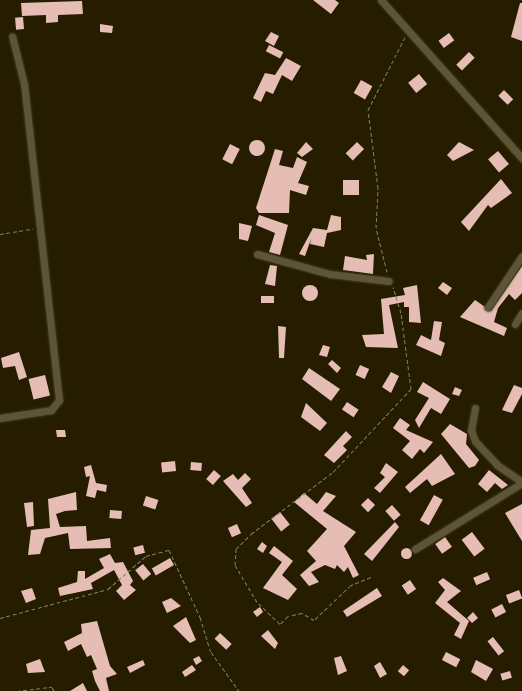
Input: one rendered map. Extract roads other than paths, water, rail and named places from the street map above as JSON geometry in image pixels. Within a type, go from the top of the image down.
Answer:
[{"type":"street","points":[[381,0],[522,158]]},
{"type":"street","points":[[0,418],[51,410],[60,400],[24,84],[12,36]]},
{"type":"street","points":[[257,254],[330,274],[389,281]]},
{"type":"street","points":[[488,307],[522,256]]},
{"type":"street","points":[[515,324],[522,314]]},
{"type":"street","points":[[415,549],[522,482],[497,465],[475,441],[471,430],[474,408]]}]
